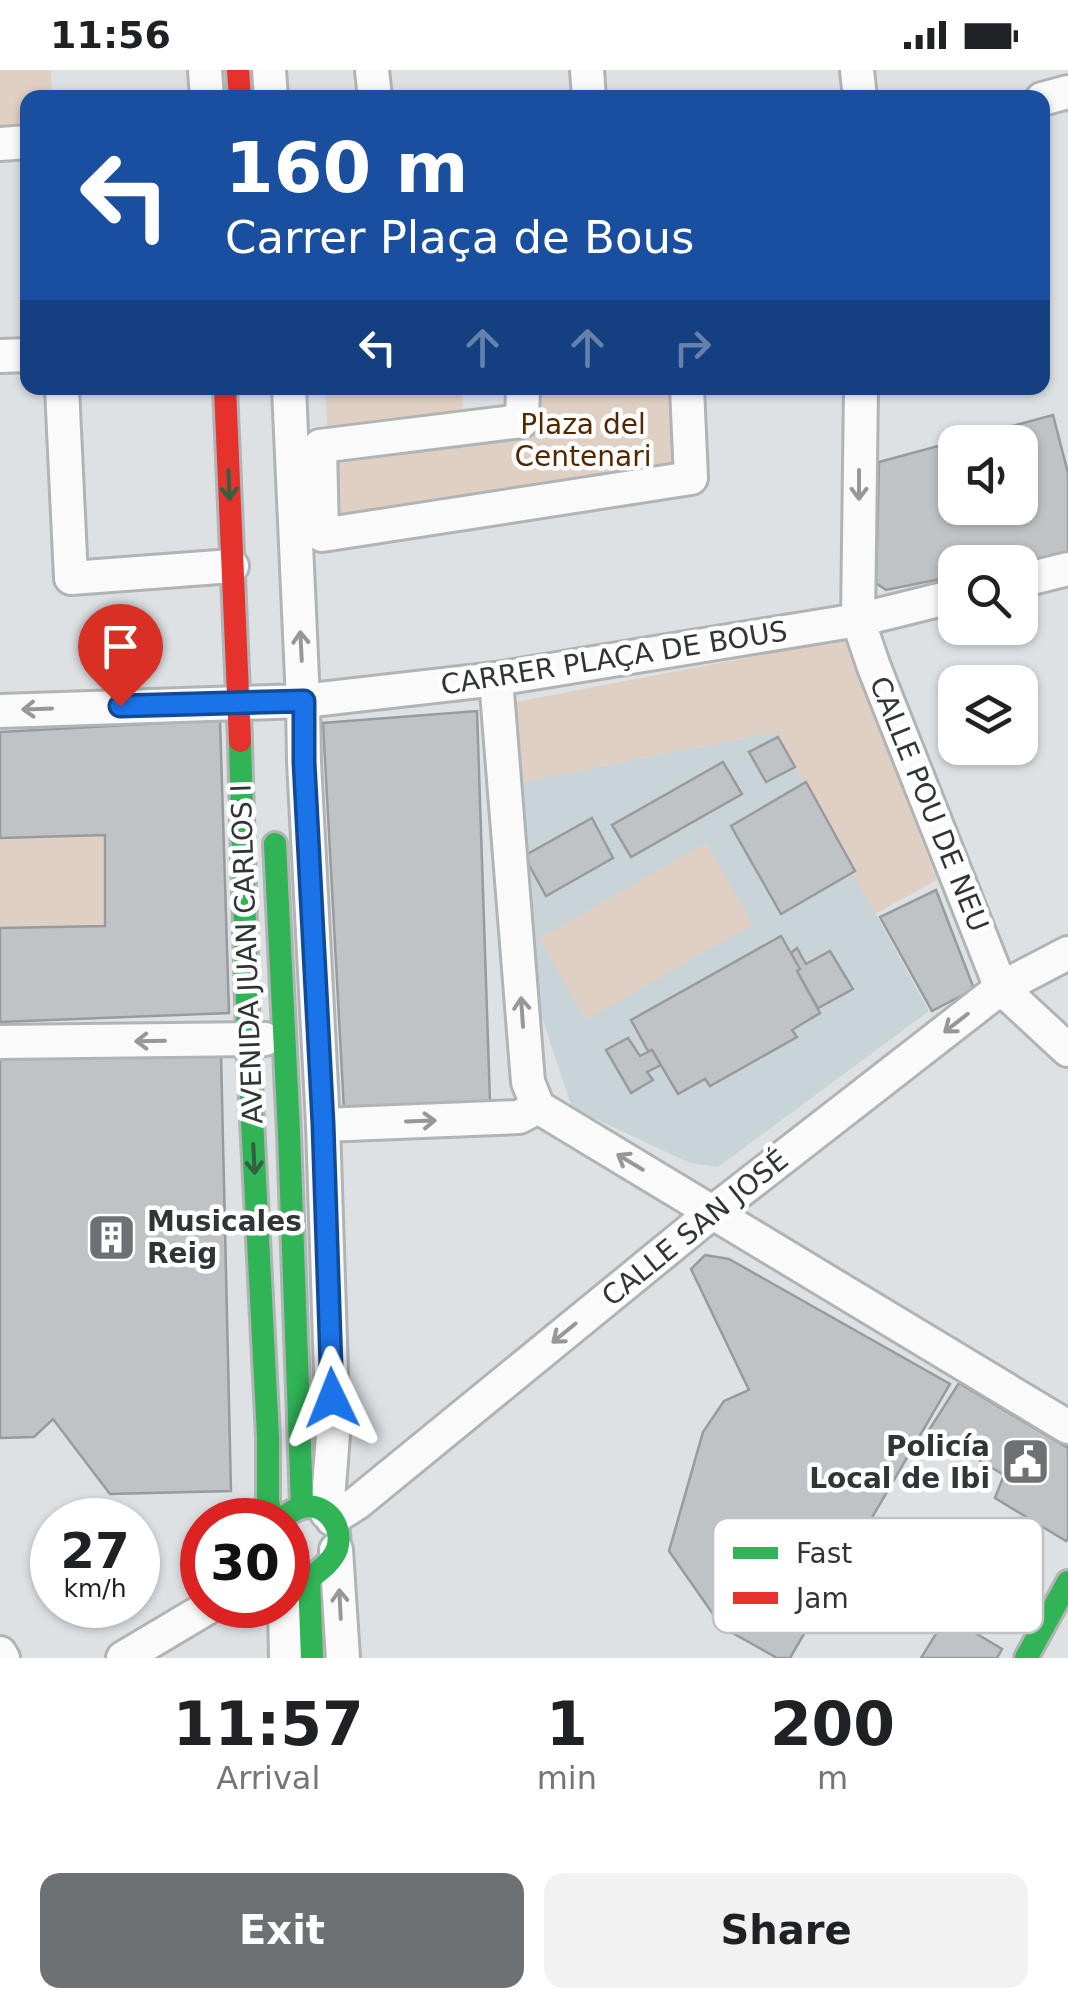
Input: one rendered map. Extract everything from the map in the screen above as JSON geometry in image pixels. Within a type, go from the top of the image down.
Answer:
[{"type":"street","points":[[62,395],[71,578],[232,566]]},
{"type":"street","name":"AVENIDA JUAN CARLOS I","points":[[225,395],[232,566],[262,701],[248,1040],[268,1498]]},
{"type":"street","name":"AVENIDA JUAN CARLOS I","points":[[289,395],[323,1124],[333,1435],[325,1522]]},
{"type":"street","points":[[523,395],[522,422],[320,446],[322,535],[691,478],[688,395]]},
{"type":"street","name":"CALLE POU DE NEU","points":[[861,395],[858,620],[1001,988]]},
{"type":"street","points":[[1038,576],[1068,569]]},
{"type":"street","name":"CARRER PLAÇA DE BOUS","points":[[0,710],[304,701],[496,679],[858,620],[938,600]]},
{"type":"street","points":[[496,679],[528,1082],[538,1107],[1068,1427]]},
{"type":"street","name":"AVENIDA JUAN CARLOS I","points":[[274,812],[290,1134],[325,1522],[342,1658]]},
{"type":"street","name":"CALLE SAN JOSÉ","points":[[325,1522],[357,1502],[713,1212],[1001,988],[1068,954]]},
{"type":"street","points":[[1001,988],[1068,1050]]},
{"type":"street","points":[[0,1042],[283,1038]]},
{"type":"street","points":[[323,1124],[519,1117],[538,1107]]},
{"type":"street","points":[[310,1518],[325,1522],[325,1566],[310,1573]]},
{"type":"street","points":[[1043,1627],[1068,1582]]},
{"type":"street","points":[[124,1658],[180,1624]]},
{"type":"street","points":[[285,1628],[286,1658]]},
{"type":"street","points":[[307,1628],[312,1658]]},
{"type":"street","points":[[1026,1658],[1040,1633]]},
{"type":"shaded area","points":[[776,732],[929,1011],[718,1167],[690,1163],[572,1108],[529,978],[516,783]]},
{"type":"green space","points":[[0,70],[51,70],[52,90],[20,90],[20,143],[0,144]]},
{"type":"green space","points":[[325,395],[462,395],[463,428],[328,439]]},
{"type":"green space","name":"Plaza del Centenari","points":[[530,395],[683,395],[684,479],[322,535],[320,453],[529,425]]},
{"type":"green space","points":[[845,639],[937,880],[875,914],[776,732],[516,783],[510,703]]},
{"type":"green space","points":[[105,835],[105,926],[0,928],[0,838]]},
{"type":"green space","points":[[706,843],[753,924],[586,1020],[539,939]]},
{"type":"building","points":[[1053,415],[1068,473],[1068,553],[1038,559],[1038,545],[938,545],[938,579],[886,590],[876,583],[879,462],[938,446],[938,525],[1038,525],[1038,425],[1016,425]]},
{"type":"building","points":[[477,711],[490,1102],[344,1110],[323,723]]},
{"type":"building","points":[[220,720],[229,1013],[0,1022],[0,928],[105,926],[105,835],[0,838],[0,732]]},
{"type":"building","points":[[778,737],[795,767],[766,782],[749,752]]},
{"type":"building","points":[[723,762],[742,794],[631,857],[612,825]]},
{"type":"building","points":[[806,782],[855,871],[781,914],[731,826]]},
{"type":"building","points":[[592,818],[613,858],[546,896],[524,856]]},
{"type":"building","points":[[936,890],[974,989],[932,1011],[880,917]]},
{"type":"building","points":[[781,936],[820,1013],[792,1030],[797,1037],[710,1086],[705,1079],[678,1094],[631,1020]]},
{"type":"building","points":[[797,948],[806,964],[830,951],[853,989],[818,1008],[797,971],[800,969],[791,953]]},
{"type":"building","points":[[628,1038],[640,1056],[652,1050],[661,1065],[647,1072],[653,1080],[631,1093],[606,1050]]},
{"type":"building","name":"Musicales Reig","points":[[221,1053],[231,1491],[110,1494],[53,1419],[34,1437],[0,1438],[0,1055]]},
{"type":"building","points":[[705,1255],[729,1259],[950,1384],[872,1518],[713,1518],[713,1614],[669,1551],[703,1432],[724,1401],[749,1390],[691,1269]]},
{"type":"building","name":"Policía Local de Ibi","points":[[959,1383],[1068,1448],[1066,1541],[1043,1527],[1043,1518],[1028,1518],[995,1498],[1004,1475],[929,1430]]},
{"type":"building","points":[[733,1633],[805,1633],[790,1658],[777,1658]]},
{"type":"building","points":[[936,1633],[975,1633],[1002,1649],[997,1658],[921,1658]]},
{"type":"traffic: fast","points":[[240,741],[248,1040],[268,1498]]},
{"type":"traffic: fast","points":[[275,844],[302,1498]]},
{"type":"traffic: fast","points":[[310,1506],[325,1512],[338,1532],[332,1558],[310,1578]]},
{"type":"traffic: fast","points":[[1043,1627],[1068,1582]]},
{"type":"traffic: fast","points":[[310,1605],[312,1658]]},
{"type":"traffic: fast","points":[[1026,1658],[1040,1633]]},
{"type":"traffic: jam","points":[[238,70],[239,90]]},
{"type":"traffic: jam","points":[[225,395],[240,741]]},
{"type":"place","name":"Musicales Reig","points":[[112,1237]]},
{"type":"place","name":"Policía Local de Ibi","points":[[1025,1462]]},
{"type":"route","points":[[120,706],[304,701],[332,1398]]}]
